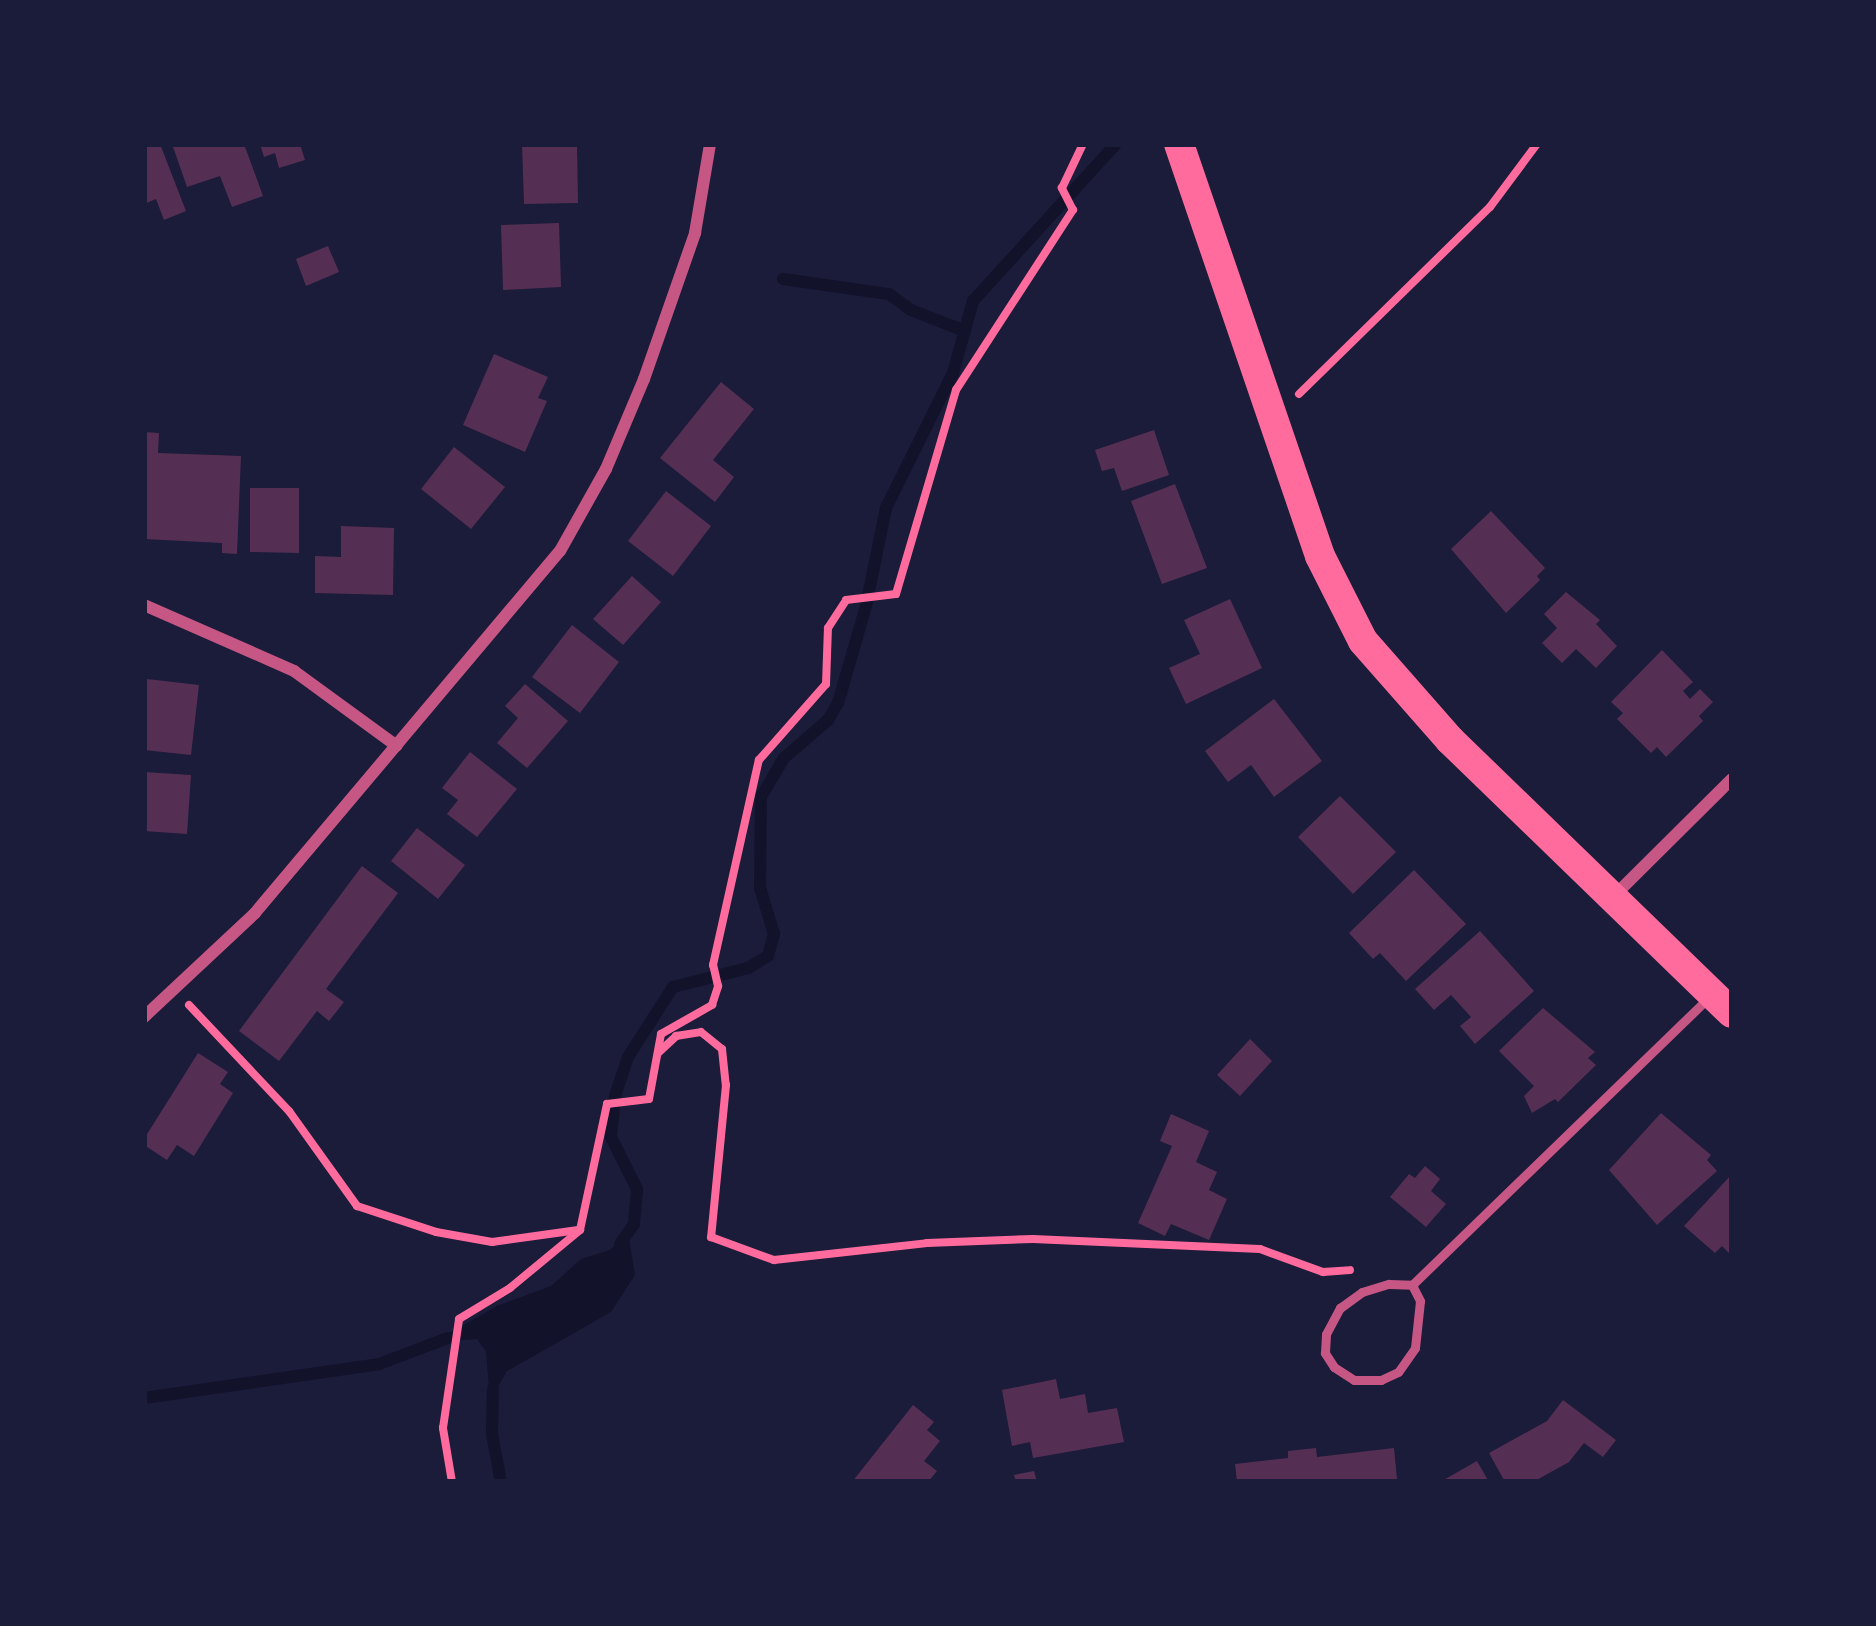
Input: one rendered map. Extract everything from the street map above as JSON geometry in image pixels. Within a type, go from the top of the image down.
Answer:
[{"type":"main road","points":[[1179,144],[1320,556],[1363,641],[1450,740],[1722,1003]]},
{"type":"street","points":[[144,1017],[255,913],[560,551],[606,469],[695,233],[710,144]]},
{"type":"street","points":[[144,605],[294,671],[397,746]]},
{"type":"street","points":[[1614,896],[1732,779]]},
{"type":"lane","points":[[1412,1285],[1420,1301],[1420,1330],[1408,1363],[1381,1380],[1354,1380],[1334,1367],[1325,1353],[1325,1334],[1340,1308],[1362,1292],[1412,1285],[1722,1003]]},
{"type":"path","points":[[452,1482],[443,1428],[459,1319],[510,1288],[580,1230],[607,1104],[649,1099],[661,1034],[712,1005],[718,986],[713,965],[759,760],[826,684],[828,628],[846,600],[896,594],[956,390],[1073,210],[1062,188],[1083,144]]},
{"type":"path","points":[[1272,420],[1490,207],[1537,144]]},
{"type":"path","points":[[176,991],[289,1111],[357,1206],[436,1232],[492,1242],[580,1230]]},
{"type":"path","points":[[658,1053],[676,1036],[700,1032],[722,1049],[726,1085],[710,1237],[773,1260],[926,1243],[1033,1239],[1260,1249],[1323,1272],[1362,1270]]},
{"type":"shaded area","points":[[628,1232],[635,1275],[611,1312],[507,1371],[490,1400],[486,1351],[477,1339],[434,1342],[497,1306],[551,1286],[581,1259],[610,1250]]},
{"type":"building","points":[[160,144],[186,211],[164,220],[156,199],[144,204],[144,146]]},
{"type":"building","points":[[172,144],[244,144],[263,196],[232,207],[220,176],[187,187]]},
{"type":"building","points":[[260,144],[300,144],[305,160],[279,168],[275,153],[264,157]]},
{"type":"building","points":[[522,144],[577,144],[578,203],[524,204]]},
{"type":"building","points":[[559,223],[561,287],[503,290],[501,225]]},
{"type":"building","points":[[328,246],[339,272],[306,286],[296,259]]},
{"type":"building","points":[[494,354],[548,377],[538,398],[547,401],[525,452],[463,425]]},
{"type":"building","points":[[721,382],[754,409],[713,460],[734,477],[715,502],[660,458]]},
{"type":"building","points":[[1154,430],[1169,475],[1122,491],[1114,468],[1102,471],[1095,450]]},
{"type":"building","points":[[144,432],[159,433],[158,453],[241,456],[237,554],[222,553],[222,543],[144,539]]},
{"type":"building","points":[[454,447],[505,487],[471,529],[421,489]]},
{"type":"building","points":[[1175,484],[1207,568],[1162,584],[1131,501]]},
{"type":"building","points":[[250,488],[299,488],[299,553],[250,552]]},
{"type":"building","points":[[666,491],[711,526],[673,576],[628,541]]},
{"type":"building","points":[[1491,511],[1545,568],[1537,576],[1540,580],[1506,613],[1451,549]]},
{"type":"building","points":[[341,526],[394,528],[393,595],[315,593],[315,556],[341,557]]},
{"type":"building","points":[[632,576],[661,602],[623,645],[593,619]]},
{"type":"building","points":[[1566,592],[1600,620],[1596,624],[1617,646],[1596,668],[1576,649],[1562,663],[1542,643],[1557,628],[1544,614]]},
{"type":"building","points":[[1230,599],[1262,668],[1186,704],[1169,668],[1200,654],[1184,620]]},
{"type":"building","points":[[572,625],[619,662],[580,713],[532,677]]},
{"type":"building","points":[[1662,650],[1693,682],[1683,691],[1690,699],[1700,689],[1713,702],[1699,716],[1703,721],[1666,757],[1657,747],[1651,753],[1617,719],[1623,713],[1611,702]]},
{"type":"building","points":[[147,679],[199,685],[191,755],[144,750]]},
{"type":"building","points":[[525,684],[568,721],[527,768],[497,743],[518,718],[505,706]]},
{"type":"building","points":[[1274,699],[1322,761],[1274,797],[1251,765],[1228,782],[1205,751]]},
{"type":"building","points":[[470,752],[517,789],[477,837],[447,814],[458,800],[442,788]]},
{"type":"building","points":[[144,772],[191,775],[187,834],[144,831]]},
{"type":"building","points":[[1340,796],[1396,852],[1353,894],[1298,837]]},
{"type":"building","points":[[417,828],[465,865],[438,899],[391,861]]},
{"type":"building","points":[[362,866],[398,893],[326,989],[344,1002],[329,1021],[317,1011],[279,1061],[239,1031]]},
{"type":"building","points":[[1414,870],[1466,924],[1406,981],[1380,953],[1373,959],[1349,933]]},
{"type":"building","points":[[1480,931],[1534,991],[1475,1044],[1460,1026],[1471,1017],[1451,995],[1434,1010],[1415,989]]},
{"type":"building","points":[[1543,1008],[1595,1052],[1588,1058],[1596,1065],[1558,1102],[1555,1099],[1532,1113],[1524,1096],[1534,1086],[1499,1051]]},
{"type":"building","points":[[1250,1039],[1272,1061],[1240,1096],[1217,1075]]},
{"type":"building","points":[[198,1053],[228,1072],[220,1084],[233,1093],[194,1156],[177,1145],[167,1160],[144,1145],[144,1139]]},
{"type":"building","points":[[1661,1113],[1711,1155],[1707,1160],[1717,1171],[1657,1225],[1609,1170]]},
{"type":"building","points":[[1171,1114],[1209,1131],[1196,1162],[1217,1172],[1209,1190],[1227,1199],[1209,1240],[1171,1224],[1165,1236],[1138,1223],[1172,1146],[1160,1141]]},
{"type":"building","points":[[1425,1166],[1440,1179],[1431,1191],[1446,1204],[1426,1227],[1390,1197],[1409,1174],[1415,1178]]},
{"type":"building","points":[[1732,1174],[1732,1256],[1722,1246],[1715,1253],[1684,1226]]},
{"type":"building","points":[[1056,1379],[1060,1399],[1085,1394],[1088,1413],[1117,1408],[1124,1442],[1033,1458],[1030,1442],[1012,1446],[1002,1390]]},
{"type":"building","points":[[1563,1400],[1616,1440],[1603,1457],[1584,1443],[1569,1462],[1533,1482],[1505,1482],[1489,1453],[1547,1421]]},
{"type":"building","points":[[913,1405],[934,1422],[927,1430],[940,1441],[924,1461],[937,1471],[928,1482],[852,1482]]},
{"type":"building","points":[[1316,1448],[1317,1457],[1394,1448],[1397,1479],[1237,1482],[1235,1464],[1288,1458],[1288,1451]]},
{"type":"building","points":[[1477,1461],[1489,1482],[1440,1482]]},
{"type":"building","points":[[1034,1471],[1037,1482],[1016,1482],[1014,1475]]},
{"type":"waterway","points":[[620,1244],[634,1224],[637,1189],[611,1137],[615,1096],[628,1057],[673,987],[748,968],[768,956],[774,934],[760,888],[761,797],[784,758],[828,720],[838,703],[866,606],[886,508],[953,373],[973,301],[1116,144]]},
{"type":"waterway","points":[[783,279],[889,294],[911,310],[965,331]]},
{"type":"waterway","points":[[144,1398],[379,1364],[448,1338]]},
{"type":"waterway","points":[[493,1389],[492,1434],[501,1482]]}]
